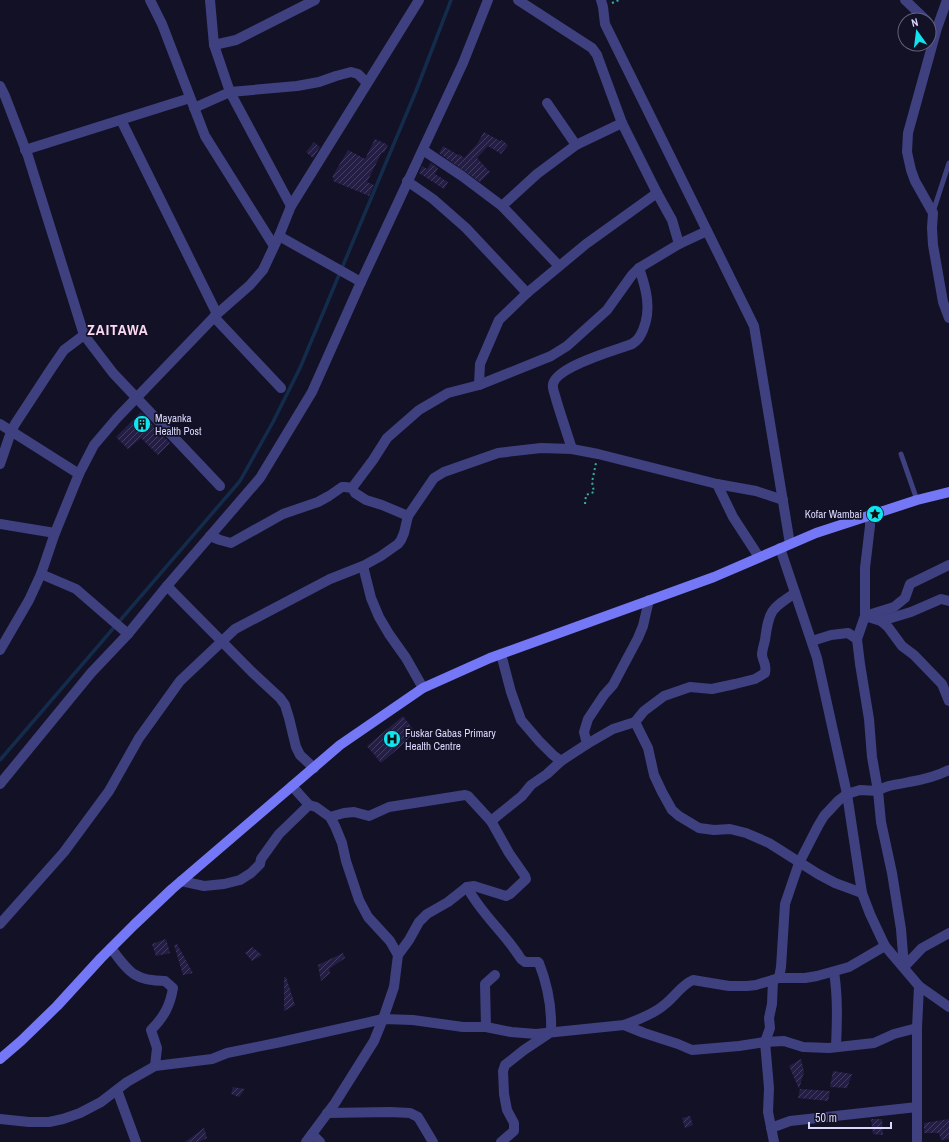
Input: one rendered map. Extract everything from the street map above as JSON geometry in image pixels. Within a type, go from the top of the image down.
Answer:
[{"type":"street","points":[[150,0],[162,24],[205,136],[274,246]]},
{"type":"street","points":[[210,0],[214,45],[230,92],[291,206]]},
{"type":"street","points":[[214,45],[236,40],[315,0]]},
{"type":"street","points":[[0,650],[29,600],[41,574],[55,533],[79,474],[94,445],[117,418],[215,316],[250,285],[263,270],[291,206],[419,0]]},
{"type":"street","points":[[0,784],[125,632],[167,586],[260,478],[312,392],[357,280],[423,150],[463,63],[488,0]]},
{"type":"street","points":[[518,0],[592,48],[597,55],[622,123],[672,220],[679,244]]},
{"type":"street","points":[[601,0],[605,24],[754,326],[783,500],[785,546],[795,593],[817,658],[847,794],[862,893],[885,946],[919,986],[949,1007]]},
{"type":"street","points":[[905,0],[918,12]]},
{"type":"street","points":[[937,19],[947,0]]},
{"type":"street","points":[[927,52],[908,133],[908,152],[911,170],[915,181],[932,213],[933,245],[943,302],[949,318]]},
{"type":"street","points":[[194,108],[230,92],[297,86],[319,82],[351,72],[358,74],[367,83]]},
{"type":"street","points":[[0,86],[25,150],[84,335],[113,373],[220,486]]},
{"type":"street","points":[[25,150],[190,98]]},
{"type":"street","points":[[547,103],[576,145]]},
{"type":"street","points":[[120,120],[215,316],[282,388]]},
{"type":"street","points":[[502,206],[537,174],[576,145],[622,123]]},
{"type":"street","points":[[423,150],[462,176],[502,206],[559,266]]},
{"type":"street","points":[[407,181],[433,199],[466,228],[527,293]]},
{"type":"street","points":[[479,385],[480,364],[499,320],[527,293],[586,244],[657,193]]},
{"type":"street","points":[[352,488],[387,438],[419,410],[448,393],[479,385],[551,356],[567,346],[607,310],[632,275],[639,268],[679,244],[707,231]]},
{"type":"street","points":[[279,236],[357,280]]},
{"type":"street","points":[[572,449],[558,406],[553,383],[564,371],[579,363],[632,344],[638,340],[646,323],[648,308],[644,283],[639,268]]},
{"type":"street","points":[[0,464],[11,432],[23,411],[64,350],[84,335]]},
{"type":"street","points":[[0,424],[79,474]]},
{"type":"street","points":[[0,924],[64,852],[109,791],[139,738],[180,681],[221,640],[235,629],[330,579],[363,566],[398,544],[404,534],[408,516],[434,478],[444,472],[498,453],[542,448],[572,449],[718,484],[756,491],[783,500]]},
{"type":"street","points":[[718,484],[733,516],[758,557]]},
{"type":"street","points":[[210,536],[231,543],[283,514],[318,502],[330,496],[342,487],[352,488]]},
{"type":"street","points":[[352,488],[355,493],[366,500],[408,516]]},
{"type":"street","points":[[0,1059],[57,1006],[111,948],[181,881],[340,745],[423,688],[452,674],[501,654],[714,577],[816,533],[917,500],[949,492]]},
{"type":"street","points":[[870,515],[865,568],[864,616],[857,639],[869,719],[872,757],[878,791],[881,822],[892,873],[900,922],[904,967]]},
{"type":"street","points":[[0,524],[55,533]]},
{"type":"street","points":[[864,616],[894,607],[905,598],[910,584],[949,565]]},
{"type":"street","points":[[363,566],[371,598],[379,617],[406,658],[423,688]]},
{"type":"street","points":[[41,574],[76,589],[125,632]]},
{"type":"street","points":[[167,586],[280,698],[285,705],[290,718],[296,747],[300,755],[314,768]]},
{"type":"street","points":[[491,821],[522,796],[531,785],[562,761],[586,744],[613,729],[634,722],[644,711],[664,696],[690,687],[712,689],[735,684],[755,679],[765,673],[766,666],[762,656],[770,613],[777,605],[795,593]]},
{"type":"street","points":[[881,621],[911,612],[941,599],[949,601]]},
{"type":"street","points":[[586,744],[584,732],[588,719],[604,696],[614,685],[643,626],[649,600]]},
{"type":"street","points":[[864,616],[881,621],[888,626],[902,646],[914,655],[942,684],[949,701]]},
{"type":"street","points":[[812,641],[831,634],[848,633],[857,639]]},
{"type":"street","points":[[501,654],[511,692],[521,720],[539,741],[553,755],[562,761]]},
{"type":"street","points":[[634,722],[648,748],[654,775],[662,792],[672,810],[679,816],[699,828],[714,830],[730,829],[746,833],[769,843],[799,863],[835,883],[862,893]]},
{"type":"street","points":[[774,1142],[768,1112],[769,1088],[765,1042],[770,1028],[768,1018],[776,979],[781,967],[785,904],[799,863],[824,816],[847,794],[860,790],[878,791],[884,787],[919,780],[949,770]]},
{"type":"street","points":[[292,786],[309,805],[316,807],[330,817],[342,843],[346,861],[359,900],[368,917],[390,941],[398,955]]},
{"type":"street","points":[[320,1142],[309,1138],[370,1047],[383,1019],[394,987],[398,955],[409,940],[419,922],[427,914],[448,902],[467,887],[474,886],[506,896],[526,879],[491,821],[468,796],[465,795],[389,807],[369,816],[354,812],[330,817]]},
{"type":"street","points":[[181,881],[204,886],[224,884],[240,880],[251,873],[260,864],[261,859],[278,834],[309,805]]},
{"type":"street","points":[[467,887],[473,899],[501,932],[521,960],[525,962],[540,963],[549,995],[552,1015],[551,1032]]},
{"type":"street","points":[[904,967],[922,948],[949,933]]},
{"type":"street","points":[[0,1119],[29,1122],[49,1122],[80,1113],[101,1102],[127,1082],[155,1066],[212,1058],[227,1053],[383,1019],[413,1020],[463,1027],[486,1027],[511,1032],[536,1034],[624,1025],[664,1006],[688,982],[693,980],[729,986],[746,986],[756,985],[776,979],[805,978],[834,972],[849,967],[885,946]]},
{"type":"street","points":[[111,948],[124,966],[136,976],[151,981],[165,981],[173,988],[171,1000],[166,1012],[151,1030],[157,1048],[155,1066]]},
{"type":"street","points":[[834,972],[837,1013],[836,1047]]},
{"type":"street","points":[[486,1027],[485,984],[495,975]]},
{"type":"street","points":[[917,1142],[917,1028],[919,986]]},
{"type":"street","points":[[624,1025],[692,1050],[765,1042],[784,1042],[803,1047],[829,1048],[874,1042],[894,1034],[917,1028]]},
{"type":"street","points":[[501,1142],[514,1131],[514,1123],[507,1110],[502,1071],[505,1066],[524,1050],[551,1032]]},
{"type":"street","points":[[117,1090],[136,1142]]},
{"type":"street","points":[[771,1128],[790,1121],[917,1107]]},
{"type":"street","points":[[327,1113],[410,1113],[418,1117],[433,1142]]},
{"type":"lane","points":[[932,213],[949,164]]},
{"type":"lane","points":[[901,454],[917,500]]},
{"type":"path","points":[[585,504],[586,495],[594,492],[592,482],[598,454]]},
{"type":"building","points":[[484,132],[500,141],[502,140],[508,145],[501,154],[488,146],[477,158],[490,172],[480,182],[439,153],[443,146],[464,158],[477,144]]},
{"type":"building","points":[[375,139],[388,145],[384,153],[382,152],[367,182],[374,185],[369,196],[333,181],[334,178],[332,177],[348,150],[365,159]]},
{"type":"building","points":[[314,142],[320,147],[313,158],[306,152]]},
{"type":"building","points":[[431,163],[438,168],[435,174],[448,182],[444,189],[419,173],[422,166],[427,169]]},
{"type":"building","name":"Mayanka Health Post","points":[[141,412],[170,443],[158,455],[141,438],[128,449],[116,437]]},
{"type":"building","name":"Fuskar Gabas Primary Health Centre","points":[[403,716],[415,732],[381,763],[367,746]]},
{"type":"building","points":[[166,939],[170,953],[156,956],[152,944]]},
{"type":"building","points":[[177,944],[193,973],[183,975],[174,945]]},
{"type":"building","points":[[252,947],[262,955],[252,961],[245,953]]},
{"type":"building","points":[[343,953],[345,958],[329,969],[330,973],[321,981],[318,965]]},
{"type":"building","points":[[284,977],[286,977],[295,1005],[284,1011]]},
{"type":"building","points":[[801,1059],[804,1072],[799,1089],[789,1066]]},
{"type":"building","points":[[833,1071],[852,1074],[847,1088],[830,1087]]},
{"type":"building","points":[[233,1087],[245,1089],[239,1097],[231,1094]]},
{"type":"building","points":[[800,1089],[830,1091],[828,1101],[798,1098]]},
{"type":"building","points":[[690,1116],[693,1125],[685,1128],[682,1118]]},
{"type":"building","points":[[871,1119],[882,1119],[883,1135],[873,1134]]},
{"type":"building","points":[[949,1119],[949,1139],[941,1140],[939,1133],[924,1133],[924,1123]]},
{"type":"building","points":[[204,1128],[207,1138],[199,1142],[185,1142]]},
{"type":"waterway","points":[[0,760],[240,481],[273,422],[300,368],[416,91],[451,0]]},
{"type":"place","name":"Mayanka Health Post","points":[[142,424]]},
{"type":"place","name":"Kofar Wambai","points":[[875,514]]},
{"type":"place","name":"Fuskar Gabas Primary Health Centre","points":[[392,739]]},
{"type":"district","name":"ZAITAWA","points":[[118,330]]}]
